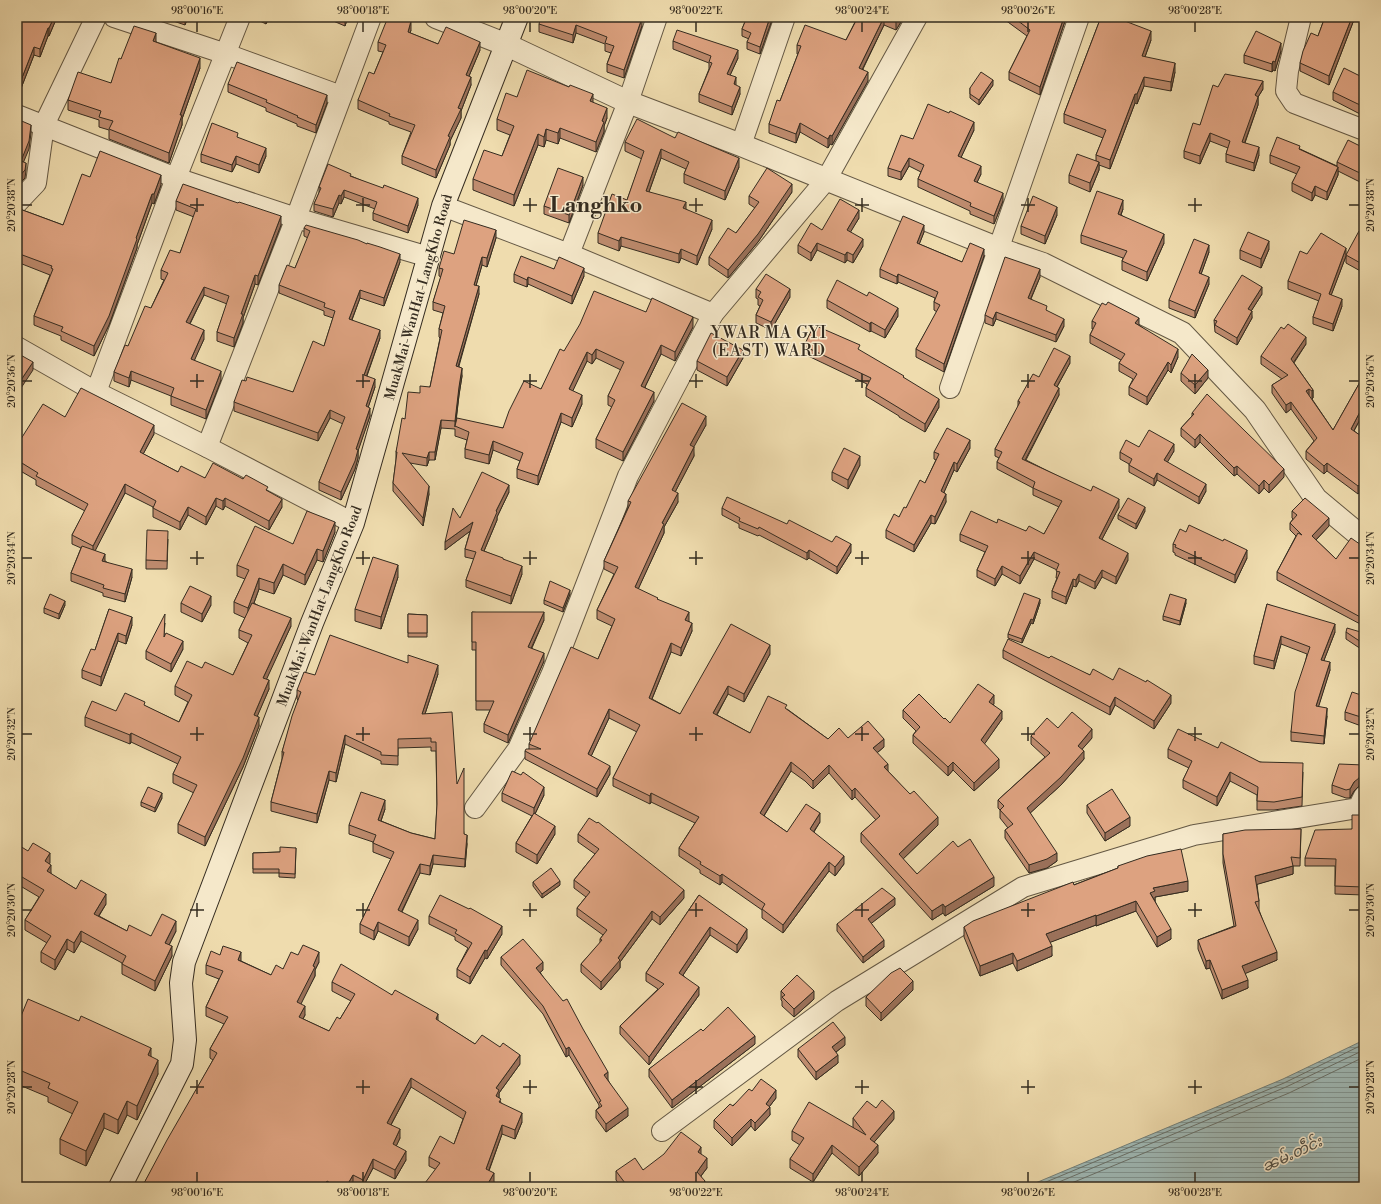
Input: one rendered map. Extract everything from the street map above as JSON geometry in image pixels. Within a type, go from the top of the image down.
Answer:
[{"type":"main road","points":[[436,17],[507,45],[628,102],[741,145],[999,249],[1043,264],[1182,333],[1255,410],[1316,499],[1364,539]]},
{"type":"main road","name":"MuakMai-WanHat-LangKho Road","points":[[120,1187],[182,1064],[185,1040],[181,983],[184,962],[312,623],[353,524],[443,206],[517,17]]},
{"type":"street","points":[[17,203],[36,183],[44,125],[96,17]]},
{"type":"street","points":[[114,17],[226,54],[341,96]]},
{"type":"street","points":[[96,392],[176,178],[240,17]]},
{"type":"street","points":[[207,447],[296,218],[371,17]]},
{"type":"street","points":[[569,254],[628,102],[657,17]]},
{"type":"street","points":[[741,145],[786,17]]},
{"type":"street","points":[[475,808],[518,749],[552,673],[628,476],[714,314],[826,180],[917,17]]},
{"type":"street","points":[[950,388],[1079,17]]},
{"type":"street","points":[[1301,17],[1288,71],[1286,91],[1294,103],[1364,130]]},
{"type":"street","points":[[17,115],[176,178],[296,218],[428,258]]},
{"type":"street","points":[[443,206],[569,254],[714,314]]},
{"type":"street","points":[[17,347],[96,392],[207,447],[353,524]]},
{"type":"street","points":[[662,1131],[837,1001],[1023,888],[1194,835],[1358,808],[1364,796]]},
{"type":"water","name":"ၼမ်ႉတဵင်း","points":[[1364,1040],[1364,1187],[1026,1187],[1283,1079]]},
{"type":"building","points":[[22,17],[54,17],[40,49],[34,47],[18,88],[17,31]]},
{"type":"building","points":[[388,17],[400,17],[411,21],[408,32],[438,44],[446,27],[480,42],[466,75],[471,77],[458,108],[461,109],[448,136],[450,137],[436,170],[402,156],[415,125],[389,116],[390,114],[358,100],[369,72],[374,74],[386,45],[378,42]]},
{"type":"building","points":[[541,17],[602,17],[613,21],[614,17],[642,18],[624,70],[607,64],[614,46],[605,43],[607,37],[576,25],[573,35],[539,24]]},
{"type":"building","points":[[747,17],[770,17],[760,47],[747,42],[751,33],[742,29]]},
{"type":"building","points":[[858,17],[884,17],[859,68],[868,72],[832,136],[830,135],[828,139],[800,123],[796,134],[769,124],[777,100],[780,101],[801,46],[797,45],[805,25],[846,40]]},
{"type":"building","points":[[886,17],[899,17],[896,22]]},
{"type":"building","points":[[1013,17],[1064,17],[1040,87],[1009,72],[1030,30]]},
{"type":"building","points":[[1101,17],[1117,17],[1151,31],[1142,56],[1175,63],[1171,82],[1144,77],[1137,94],[1135,94],[1110,160],[1096,155],[1106,130],[1064,114]]},
{"type":"building","points":[[1325,17],[1352,17],[1329,76],[1300,63],[1303,51],[1311,33],[1318,36]]},
{"type":"building","points":[[134,26],[156,33],[153,41],[200,58],[180,115],[182,115],[169,153],[109,129],[113,121],[99,117],[101,111],[68,100],[78,72],[111,83],[119,58],[121,59]]},
{"type":"building","points":[[677,30],[738,50],[727,74],[736,77],[734,84],[740,87],[732,107],[699,94],[712,63],[709,62],[711,56],[673,41]]},
{"type":"building","points":[[1256,31],[1281,43],[1275,62],[1273,61],[1272,64],[1244,55]]},
{"type":"building","points":[[237,62],[327,95],[316,125],[266,102],[267,100],[228,84]]},
{"type":"building","points":[[1344,68],[1364,78],[1364,97],[1360,105],[1333,92]]},
{"type":"building","points":[[527,70],[569,87],[570,85],[593,94],[590,101],[607,108],[602,121],[604,122],[596,142],[560,128],[558,133],[546,129],[544,137],[538,134],[514,195],[473,179],[484,150],[502,156],[514,126],[497,119],[506,93],[517,97]]},
{"type":"building","points":[[981,72],[993,80],[979,100],[970,94],[970,88]]},
{"type":"building","points":[[1225,74],[1263,81],[1255,95],[1258,97],[1242,142],[1259,147],[1254,163],[1226,154],[1230,141],[1210,133],[1200,156],[1184,151],[1193,123],[1200,125],[1213,85],[1218,87]]},
{"type":"building","points":[[928,104],[949,113],[950,111],[974,122],[958,156],[981,166],[974,181],[1003,193],[994,216],[970,206],[971,203],[918,179],[924,165],[909,158],[901,172],[888,168],[901,135],[913,139]]},
{"type":"building","points":[[17,119],[31,125],[29,141],[21,161],[26,163],[25,170],[17,179]]},
{"type":"building","points":[[637,119],[675,138],[678,132],[739,158],[725,191],[684,174],[689,162],[661,149],[646,191],[686,202],[683,208],[712,220],[697,256],[681,249],[679,254],[621,237],[619,241],[598,233],[612,194],[627,200],[644,151],[625,142]]},
{"type":"building","points":[[212,123],[238,133],[237,137],[266,148],[259,165],[236,156],[232,165],[201,154]]},
{"type":"building","points":[[1277,137],[1300,146],[1299,149],[1338,167],[1327,192],[1315,186],[1312,193],[1292,183],[1300,167],[1270,155]]},
{"type":"building","points":[[1348,140],[1364,148],[1364,175],[1337,162]]},
{"type":"building","points":[[100,151],[161,175],[154,194],[152,194],[109,316],[94,346],[61,331],[63,327],[34,316],[53,269],[51,268],[52,266],[17,253],[17,208],[63,225],[82,174],[90,177]]},
{"type":"building","points":[[1077,154],[1099,162],[1090,183],[1069,175]]},
{"type":"building","points":[[328,164],[351,174],[350,176],[383,188],[384,185],[418,198],[408,226],[373,213],[377,202],[344,190],[341,196],[339,195],[333,209],[314,204],[321,188],[319,187]]},
{"type":"building","points":[[558,168],[583,177],[569,215],[544,206]]},
{"type":"building","points":[[767,168],[792,184],[758,234],[728,270],[709,257],[728,228],[736,233],[759,202],[749,196]]},
{"type":"building","points":[[183,184],[281,216],[258,276],[255,275],[234,338],[217,332],[229,296],[204,287],[186,322],[204,330],[191,359],[221,371],[206,410],[171,396],[174,388],[131,371],[129,378],[114,372],[125,345],[128,346],[145,306],[151,308],[168,273],[161,270],[170,250],[180,253],[196,209],[176,201]]},
{"type":"building","points":[[1097,191],[1123,200],[1118,214],[1164,234],[1147,272],[1122,261],[1127,251],[1081,235]]},
{"type":"building","points":[[1033,196],[1057,207],[1045,236],[1021,226]]},
{"type":"building","points":[[840,199],[859,210],[847,230],[863,239],[853,255],[847,252],[845,255],[817,243],[811,253],[798,245],[811,223],[822,230]]},
{"type":"building","points":[[903,216],[924,225],[917,243],[962,262],[970,243],[984,249],[944,364],[916,349],[940,305],[934,302],[938,292],[898,274],[897,277],[880,269]]},
{"type":"building","points":[[464,220],[496,230],[487,258],[482,257],[474,285],[479,286],[456,366],[462,368],[455,421],[441,420],[435,452],[429,452],[427,458],[402,453],[429,486],[423,518],[393,483],[396,452],[402,418],[405,419],[408,392],[420,393],[420,386],[430,387],[442,330],[439,329],[445,306],[433,302],[443,269],[439,268],[444,251],[454,254]]},
{"type":"building","points":[[306,225],[400,254],[384,298],[360,290],[349,319],[380,330],[364,375],[375,379],[366,406],[370,408],[356,449],[358,450],[355,461],[341,492],[319,482],[345,417],[330,410],[318,433],[234,402],[242,380],[246,381],[247,377],[293,392],[313,341],[324,346],[335,311],[324,307],[325,303],[279,285],[287,265],[295,268],[310,231],[304,228]]},
{"type":"building","points":[[1359,231],[1364,234],[1364,265],[1346,255]]},
{"type":"building","points":[[1248,232],[1269,241],[1261,259],[1240,250]]},
{"type":"building","points":[[1321,233],[1346,248],[1329,294],[1342,299],[1333,324],[1313,317],[1321,294],[1288,281],[1300,251],[1307,254]]},
{"type":"building","points":[[1194,239],[1209,245],[1199,273],[1209,277],[1195,311],[1169,300]]},
{"type":"building","points":[[521,256],[554,269],[559,257],[584,268],[572,296],[528,277],[527,280],[514,274]]},
{"type":"building","points":[[1005,257],[1040,269],[1028,298],[1047,306],[1046,310],[1064,319],[1056,335],[996,312],[993,319],[985,315]]},
{"type":"building","points":[[766,274],[790,289],[771,322],[756,315],[763,300],[758,297],[761,292],[756,289]]},
{"type":"building","points":[[1242,275],[1262,287],[1248,309],[1252,311],[1237,338],[1215,325],[1217,321],[1214,320]]},
{"type":"building","points":[[837,280],[867,296],[869,292],[898,308],[885,330],[871,322],[870,324],[827,300]]},
{"type":"building","points":[[594,291],[646,312],[652,298],[693,317],[675,352],[661,345],[641,386],[654,392],[623,452],[596,439],[615,400],[608,396],[624,362],[596,349],[592,355],[587,352],[569,389],[582,395],[572,418],[561,413],[538,476],[517,469],[523,453],[493,441],[489,455],[465,449],[469,432],[455,426],[457,418],[503,428],[509,411],[524,381],[541,389],[560,349],[564,351],[580,324]]},
{"type":"building","points":[[1108,302],[1139,318],[1135,323],[1178,349],[1171,365],[1168,362],[1147,397],[1129,387],[1137,374],[1119,363],[1125,354],[1090,335],[1096,323],[1092,321],[1102,303],[1106,305]]},
{"type":"building","points":[[1288,324],[1306,337],[1291,359],[1313,390],[1312,391],[1309,389],[1306,391],[1333,430],[1364,375],[1364,404],[1351,429],[1364,438],[1364,480],[1358,486],[1327,463],[1324,466],[1306,451],[1317,438],[1291,402],[1286,405],[1272,385],[1288,375],[1261,356],[1281,327],[1284,329]]},
{"type":"building","points":[[814,325],[860,345],[858,349],[939,399],[925,424],[866,388],[871,378],[804,346]]},
{"type":"building","points":[[711,333],[743,350],[727,377],[697,361]]},
{"type":"building","points":[[1054,348],[1070,356],[1054,385],[1059,388],[1022,459],[1091,491],[1093,486],[1119,499],[1099,538],[1128,553],[1116,577],[1102,570],[1095,582],[1079,574],[1076,580],[1073,579],[1066,597],[1052,591],[1060,572],[1056,571],[1059,564],[1034,552],[1020,576],[1002,566],[995,579],[977,570],[988,546],[960,534],[971,511],[997,523],[998,519],[1026,531],[1029,526],[1044,534],[1062,501],[1033,488],[1035,482],[997,462],[1002,452],[995,449],[1033,374],[1039,377]]},
{"type":"building","points":[[17,353],[33,362],[17,386]]},
{"type":"building","points":[[1192,354],[1208,370],[1195,385],[1181,373]]},
{"type":"building","points":[[81,388],[154,425],[140,452],[178,472],[181,466],[205,478],[213,463],[243,479],[246,475],[268,487],[266,490],[282,499],[269,521],[225,498],[223,501],[216,498],[206,517],[188,507],[180,522],[153,508],[156,501],[125,484],[93,546],[72,535],[88,504],[36,476],[38,473],[17,460],[17,441],[19,442],[43,404],[65,417]]},
{"type":"building","points":[[1207,394],[1284,469],[1269,485],[1264,480],[1259,486],[1237,466],[1234,468],[1200,434],[1195,440],[1181,428],[1194,414],[1192,413]]},
{"type":"building","points":[[682,403],[706,416],[690,445],[694,447],[672,490],[678,493],[662,523],[664,524],[635,587],[658,598],[657,599],[689,612],[685,620],[692,623],[681,648],[671,643],[649,698],[680,714],[731,624],[770,645],[744,694],[728,686],[713,713],[750,733],[768,696],[787,705],[785,708],[828,739],[839,728],[848,738],[868,721],[884,739],[873,748],[888,764],[884,767],[910,794],[914,791],[938,817],[899,854],[917,874],[953,841],[958,847],[970,839],[994,877],[945,907],[943,904],[932,911],[861,833],[880,816],[855,788],[852,791],[829,765],[813,781],[791,762],[760,813],[787,832],[806,804],[820,813],[810,829],[844,856],[835,867],[829,862],[783,925],[762,909],[765,904],[722,874],[720,876],[700,864],[701,862],[679,848],[699,817],[651,793],[650,796],[613,778],[640,725],[609,709],[588,754],[610,766],[597,789],[525,751],[526,749],[541,749],[529,744],[571,647],[598,659],[615,619],[597,610],[618,567],[604,561],[631,502],[628,501]]},
{"type":"building","points":[[947,428],[970,440],[957,464],[954,462],[941,491],[946,494],[935,517],[931,515],[914,545],[886,530],[894,514],[899,517],[904,507],[906,508],[920,480],[925,483],[939,454],[934,452]]},
{"type":"building","points":[[1149,430],[1174,444],[1164,460],[1206,484],[1199,497],[1157,473],[1154,479],[1129,465],[1132,459],[1120,452],[1126,440],[1139,447]]},
{"type":"building","points":[[844,448],[860,456],[848,480],[832,472]]},
{"type":"building","points":[[482,472],[509,485],[496,511],[497,512],[481,550],[522,566],[511,596],[466,580],[476,552],[465,549],[473,522],[445,542],[453,508],[460,518]]},
{"type":"building","points":[[727,497],[787,524],[789,520],[832,542],[836,536],[851,544],[837,567],[809,550],[807,553],[759,527],[758,529],[739,521],[740,518],[722,508]]},
{"type":"building","points":[[1128,498],[1145,507],[1136,524],[1118,515]]},
{"type":"building","points":[[1305,498],[1329,518],[1312,536],[1336,559],[1351,538],[1364,547],[1364,619],[1277,572],[1298,533],[1302,535],[1290,523],[1297,515],[1292,511]]},
{"type":"building","points":[[307,511],[335,522],[323,551],[317,549],[305,575],[283,564],[274,583],[259,578],[248,608],[234,602],[249,570],[237,565],[255,526],[293,544]]},
{"type":"building","points":[[1189,525],[1223,541],[1224,539],[1247,550],[1235,575],[1175,547],[1176,545],[1173,544],[1180,529],[1186,532]]},
{"type":"building","points":[[147,530],[168,531],[167,561],[146,560]]},
{"type":"building","points":[[82,546],[105,554],[102,561],[132,569],[125,594],[103,588],[104,585],[71,573]]},
{"type":"building","points":[[373,557],[398,565],[381,617],[355,609]]},
{"type":"building","points":[[550,581],[570,590],[563,608],[544,600]]},
{"type":"building","points":[[190,586],[211,596],[202,614],[181,603]]},
{"type":"building","points":[[1024,593],[1040,599],[1033,620],[1031,619],[1022,639],[1008,634]]},
{"type":"building","points":[[50,594],[65,601],[59,614],[44,608]]},
{"type":"building","points":[[1170,594],[1186,599],[1180,621],[1163,616]]},
{"type":"building","points":[[252,603],[291,618],[263,678],[269,680],[254,715],[259,717],[243,758],[205,837],[178,824],[197,785],[173,774],[181,757],[131,733],[130,735],[85,717],[92,701],[116,711],[125,693],[145,702],[144,705],[179,722],[192,695],[175,686],[187,661],[202,668],[205,662],[233,675],[252,635],[239,630]]},
{"type":"building","points":[[1267,604],[1335,624],[1321,660],[1330,662],[1316,706],[1327,708],[1324,736],[1291,732],[1295,692],[1310,647],[1281,636],[1274,661],[1254,656]]},
{"type":"building","points":[[109,609],[132,617],[126,636],[118,633],[101,677],[82,670],[91,649],[95,650]]},
{"type":"building","points":[[472,612],[544,612],[528,647],[544,653],[508,735],[484,724],[494,701],[476,701],[476,642],[472,642]]},
{"type":"building","points":[[165,614],[164,637],[166,633],[183,641],[171,664],[146,651]]},
{"type":"building","points":[[408,614],[427,615],[427,633],[408,633]]},
{"type":"building","points":[[1347,628],[1364,633],[1364,644],[1346,632]]},
{"type":"building","points":[[330,635],[408,663],[408,655],[438,665],[422,714],[452,712],[457,784],[464,768],[464,834],[467,835],[465,859],[433,855],[430,866],[420,864],[398,910],[418,920],[409,937],[378,922],[374,931],[360,924],[394,852],[373,843],[376,835],[349,825],[361,792],[385,800],[378,820],[411,833],[435,839],[437,804],[436,742],[431,742],[431,738],[398,739],[398,756],[381,755],[381,752],[345,735],[336,773],[329,771],[317,814],[271,802],[284,752],[282,752],[292,716],[301,692],[297,690],[304,672],[315,675]]},
{"type":"building","points":[[1008,639],[1049,658],[1051,656],[1090,675],[1093,669],[1113,680],[1119,668],[1146,682],[1147,680],[1171,695],[1154,721],[1115,697],[1110,707],[1003,650]]},
{"type":"building","points":[[978,684],[994,695],[989,702],[1002,711],[981,740],[999,759],[974,783],[953,762],[948,767],[913,735],[920,727],[903,710],[919,694],[950,723]]},
{"type":"building","points":[[1352,692],[1364,696],[1364,718],[1345,712]]},
{"type":"building","points":[[1072,712],[1092,729],[1078,746],[1084,751],[1061,777],[1027,808],[1057,853],[1047,859],[1029,865],[1005,830],[1013,824],[1000,810],[1004,806],[998,800],[1050,753],[1031,736],[1047,718],[1058,728]]},
{"type":"building","points":[[1178,729],[1218,748],[1221,742],[1260,762],[1303,763],[1302,797],[1274,802],[1257,801],[1258,787],[1230,772],[1217,797],[1183,780],[1192,761],[1168,749]]},
{"type":"building","points":[[1339,764],[1364,765],[1359,778],[1354,782],[1350,789],[1346,790],[1332,785]]},
{"type":"building","points":[[512,771],[521,775],[523,772],[544,787],[534,808],[502,793]]},
{"type":"building","points":[[148,787],[162,793],[155,808],[141,802]]},
{"type":"building","points":[[1112,789],[1130,817],[1105,833],[1087,805]]},
{"type":"building","points":[[534,813],[555,826],[537,855],[516,843]]},
{"type":"building","points":[[1352,815],[1364,815],[1364,887],[1335,886],[1336,859],[1305,858],[1315,830],[1352,829]]},
{"type":"building","points":[[589,818],[597,823],[598,822],[684,890],[660,917],[652,911],[618,958],[620,960],[601,982],[581,964],[602,940],[600,939],[607,930],[577,908],[590,892],[574,880],[599,849],[578,834]]},
{"type":"building","points":[[1301,829],[1300,858],[1291,857],[1293,866],[1255,876],[1259,901],[1255,902],[1277,952],[1242,966],[1248,980],[1222,990],[1210,960],[1206,961],[1198,940],[1236,926],[1223,854],[1223,834],[1245,830]]},
{"type":"building","points":[[33,843],[50,853],[45,861],[51,865],[47,871],[76,889],[81,880],[106,894],[94,914],[127,931],[129,925],[151,936],[162,914],[176,921],[165,943],[172,946],[155,981],[122,964],[126,956],[81,931],[74,943],[67,939],[55,960],[41,952],[51,936],[25,920],[44,890],[17,874],[17,851],[20,846],[28,851]]},
{"type":"building","points":[[280,847],[296,848],[295,874],[279,873],[279,869],[253,869],[253,853],[280,852]]},
{"type":"building","points":[[1181,849],[1188,881],[1153,888],[1155,891],[1150,893],[1171,929],[1157,937],[1136,901],[1046,934],[1052,946],[1017,961],[1013,953],[980,966],[964,927],[973,921],[1073,882],[1074,885],[1118,868],[1118,866],[1147,856]]},
{"type":"building","points":[[551,868],[560,881],[542,894],[533,882]]},
{"type":"building","points":[[882,888],[895,898],[868,919],[884,940],[863,957],[837,924]]},
{"type":"building","points":[[440,895],[469,909],[470,908],[502,926],[487,951],[485,950],[470,977],[457,969],[472,943],[455,933],[457,930],[429,916]]},
{"type":"building","points":[[699,895],[747,929],[737,945],[710,927],[679,973],[699,987],[649,1057],[620,1026],[664,984],[646,973]]},
{"type":"building","points":[[523,939],[543,962],[536,968],[563,1001],[567,999],[608,1072],[604,1075],[628,1108],[606,1124],[596,1110],[602,1106],[599,1102],[601,1101],[569,1047],[566,1049],[543,1006],[501,957]]},
{"type":"building","points":[[303,945],[319,952],[313,966],[315,967],[297,1002],[305,1006],[299,1017],[329,1031],[337,1017],[340,1019],[355,994],[332,982],[341,964],[392,995],[395,990],[438,1014],[436,1019],[475,1044],[482,1035],[500,1047],[503,1043],[520,1055],[496,1088],[499,1090],[496,1096],[501,1099],[499,1102],[522,1113],[515,1130],[502,1125],[486,1169],[494,1173],[486,1187],[422,1187],[440,1163],[429,1157],[440,1136],[454,1144],[466,1112],[411,1078],[387,1123],[400,1129],[393,1144],[406,1151],[395,1170],[373,1159],[363,1180],[353,1175],[346,1187],[337,1187],[327,1181],[323,1187],[142,1187],[217,1053],[210,1049],[228,1017],[206,1007],[223,971],[206,965],[211,951],[220,955],[223,946],[241,952],[238,960],[271,975],[276,965],[283,969],[291,952],[298,955]]},
{"type":"building","points":[[900,968],[913,981],[881,1013],[866,997],[891,973]]},
{"type":"building","points":[[797,975],[814,991],[794,1009],[782,997],[785,995],[781,991]]},
{"type":"building","points":[[28,999],[79,1021],[81,1016],[151,1048],[148,1055],[158,1060],[137,1106],[127,1101],[118,1120],[104,1113],[86,1151],[60,1139],[78,1102],[48,1088],[50,1083],[17,1069],[17,1026]]},
{"type":"building","points":[[728,1007],[755,1036],[672,1100],[649,1069],[701,1029],[703,1031]]},
{"type":"building","points":[[833,1022],[845,1037],[832,1047],[838,1055],[816,1072],[798,1049]]},
{"type":"building","points":[[761,1079],[776,1090],[766,1104],[770,1107],[755,1123],[751,1119],[732,1138],[714,1120],[730,1104],[733,1106],[749,1089],[752,1091]]},
{"type":"building","points":[[882,1100],[894,1111],[870,1139],[878,1145],[859,1167],[832,1145],[813,1174],[790,1159],[804,1138],[792,1131],[809,1102],[866,1135],[853,1118],[867,1101],[876,1108]]},
{"type":"building","points":[[681,1132],[701,1147],[698,1152],[707,1158],[697,1172],[705,1181],[699,1187],[628,1187],[616,1171],[635,1158],[643,1170],[664,1154]]},
{"type":"district","name":"Langhko","points":[[596,204]]},
{"type":"district","name":"YWAR MA GYI (EAST) WARD","points":[[769,341]]}]
